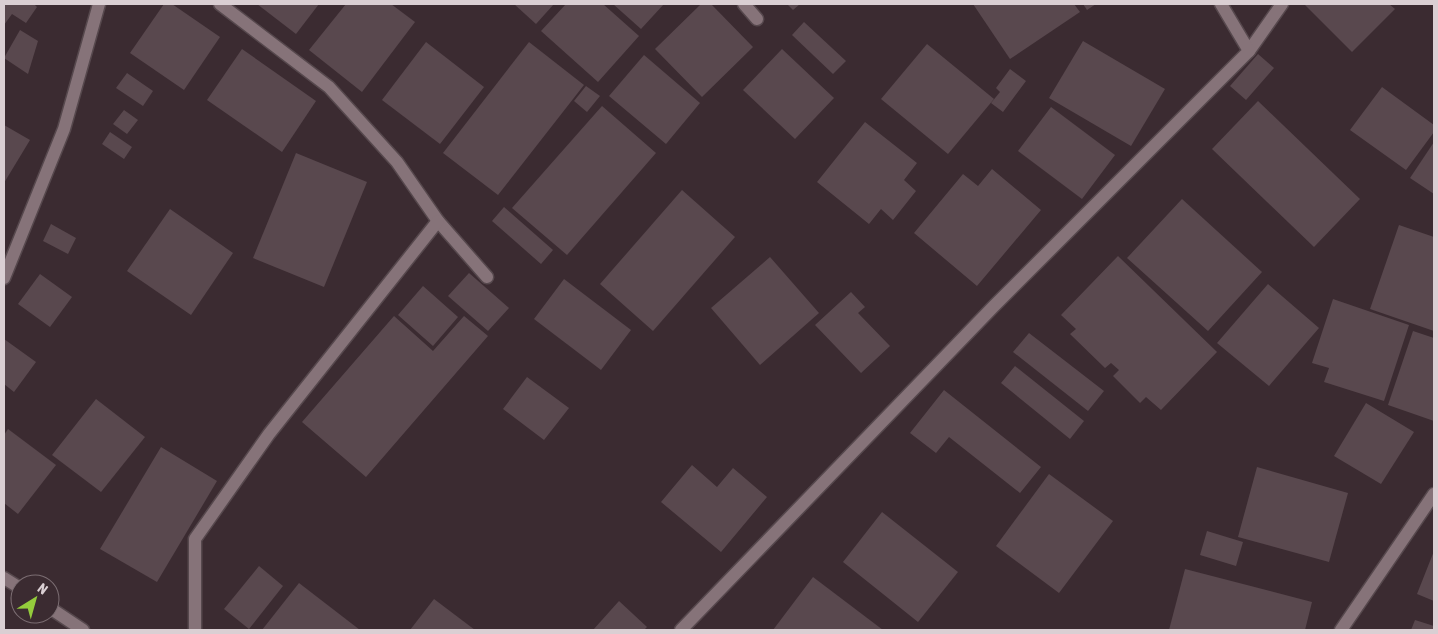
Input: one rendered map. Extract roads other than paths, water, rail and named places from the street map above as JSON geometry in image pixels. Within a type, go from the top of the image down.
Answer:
[{"type":"street","points":[[4,278],[64,129],[99,4]]},
{"type":"street","points":[[220,4],[329,88],[398,162],[438,221],[487,277]]},
{"type":"street","points":[[744,4],[757,19]]},
{"type":"street","points":[[1221,4],[1249,51]]},
{"type":"street","points":[[681,630],[994,307],[1249,51],[1282,4]]},
{"type":"street","points":[[195,630],[195,539],[269,434],[438,221]]},
{"type":"street","points":[[1341,630],[1434,494]]},
{"type":"street","points":[[60,615],[83,630]]}]
